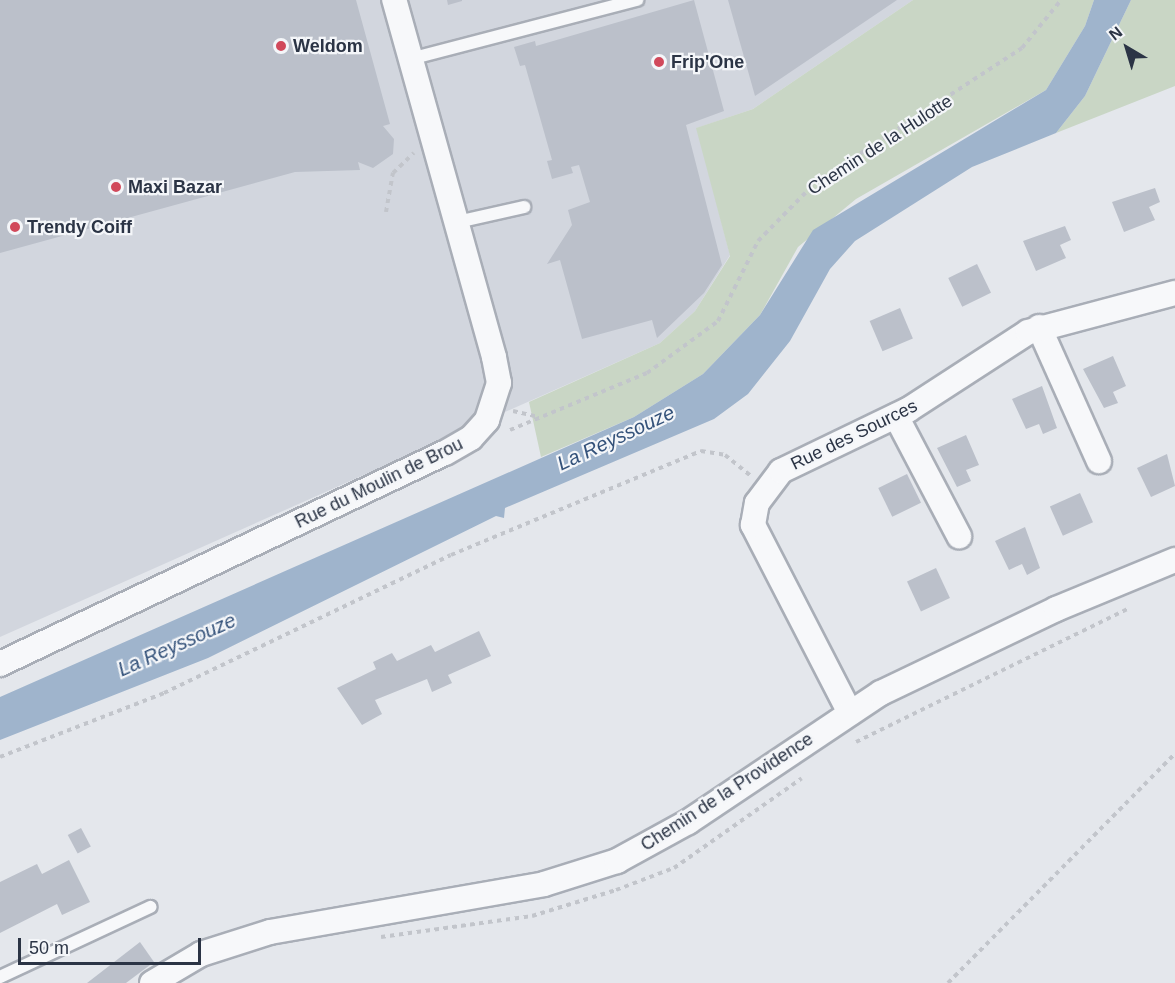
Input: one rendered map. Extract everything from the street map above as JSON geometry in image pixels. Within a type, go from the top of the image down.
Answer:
[{"type":"street","name":"Rue du Moulin de Brou","points":[[0,664],[471,438],[487,420],[499,383],[457,222],[394,0]]},
{"type":"street","name":"Rue des Sources","points":[[850,713],[753,525],[757,503],[767,489],[781,471],[896,416],[1039,327],[1175,293]]},
{"type":"street","points":[[1039,327],[1099,461]]},
{"type":"street","points":[[896,416],[959,536]]},
{"type":"street","name":"Chemin de la Providence","points":[[152,983],[201,954],[270,932],[544,884],[617,861],[688,822],[850,713],[1056,609],[1175,560]]},
{"type":"lane","points":[[410,59],[637,0]]},
{"type":"lane","points":[[457,222],[524,207]]},
{"type":"lane","points":[[0,977],[150,907]]},
{"type":"path","name":"Chemin de la Hulotte","points":[[539,417],[646,373],[718,321],[758,241],[815,183],[1022,48],[1061,0]]},
{"type":"path","points":[[386,212],[393,172],[419,148]]},
{"type":"path","points":[[0,757],[164,693],[451,555],[701,451],[725,455],[767,489]]},
{"type":"path","points":[[948,983],[1175,754]]},
{"type":"shaded area","points":[[0,0],[913,0],[753,109],[697,128],[730,255],[695,311],[660,343],[0,637]]},
{"type":"green space","points":[[913,0],[1094,0],[1085,26],[1046,90],[856,199],[798,247],[760,315],[703,374],[634,417],[541,457],[529,402],[660,343],[695,311],[730,256],[696,128],[753,109]]},
{"type":"green space","points":[[1131,0],[1175,0],[1175,86],[1056,133],[1085,96]]},
{"type":"water","name":"La Reyssouze","points":[[1094,0],[1131,0],[1085,96],[1056,133],[972,167],[855,241],[830,269],[790,341],[748,394],[714,419],[505,508],[504,518],[496,516],[208,658],[0,740],[0,697],[634,417],[703,374],[760,315],[813,230],[1046,90],[1085,26]]},
{"type":"building","points":[[0,0],[356,0],[390,124],[383,126],[394,139],[393,154],[373,168],[358,162],[360,170],[295,172],[0,253]]},
{"type":"building","points":[[447,0],[462,0],[462,1],[448,5]]},
{"type":"building","points":[[694,0],[724,111],[686,125],[722,265],[704,293],[657,338],[652,320],[582,339],[560,260],[547,264],[572,225],[568,210],[590,202],[579,165],[571,167],[573,173],[552,179],[547,161],[552,160],[525,65],[520,66],[514,47],[535,41],[536,46]]},
{"type":"building","points":[[728,0],[897,0],[755,96]]},
{"type":"building","points":[[1155,188],[1160,202],[1149,207],[1155,220],[1124,232],[1112,202]]},
{"type":"building","points":[[1065,226],[1071,240],[1060,245],[1066,258],[1036,271],[1023,241]]},
{"type":"building","points":[[977,264],[991,293],[962,307],[948,278]]},
{"type":"building","points":[[900,308],[913,338],[883,351],[870,321]]},
{"type":"building","points":[[1113,356],[1126,386],[1113,392],[1118,403],[1104,408],[1083,369]]},
{"type":"building","points":[[1042,386],[1057,428],[1043,434],[1039,424],[1026,429],[1012,399]]},
{"type":"building","points":[[966,435],[979,465],[966,470],[971,481],[957,487],[937,448]]},
{"type":"building","points":[[1167,454],[1175,486],[1151,497],[1137,468]]},
{"type":"building","points":[[907,474],[921,503],[892,517],[878,488]]},
{"type":"building","points":[[1080,493],[1093,522],[1063,536],[1050,506]]},
{"type":"building","points":[[1025,527],[1040,568],[1027,575],[1022,564],[1009,570],[995,541]]},
{"type":"building","points":[[936,568],[950,598],[921,611],[907,582]]},
{"type":"building","points":[[479,631],[491,656],[448,675],[452,683],[432,692],[427,679],[375,700],[382,714],[362,725],[337,688],[376,669],[373,662],[392,653],[397,661],[431,645],[435,652]]},
{"type":"building","points":[[81,828],[91,847],[78,854],[68,835]]},
{"type":"building","points":[[69,860],[90,902],[62,915],[57,904],[0,933],[0,882],[37,864],[42,874]]},
{"type":"building","points":[[140,942],[154,962],[126,983],[87,983]]},
{"type":"place","name":"Weldom","points":[[281,46]]},
{"type":"place","name":"Frip'One","points":[[659,62]]},
{"type":"place","name":"Maxi Bazar","points":[[116,187]]},
{"type":"place","name":"Trendy Coiff","points":[[15,227]]}]
